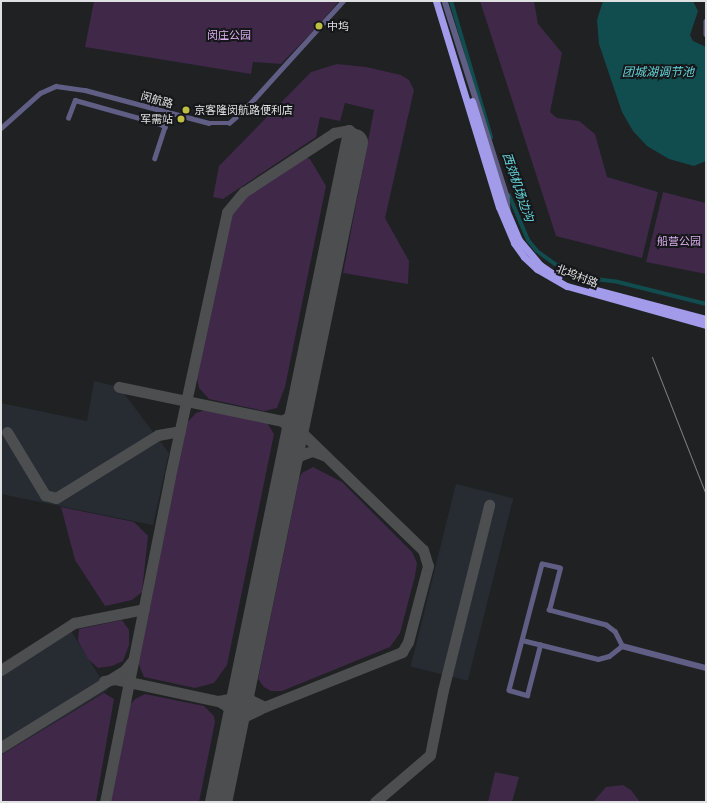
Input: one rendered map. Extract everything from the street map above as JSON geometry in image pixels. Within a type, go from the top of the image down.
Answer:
[{"type":"main road","name":"北坞村路","points":[[436,1],[499,206],[514,243],[524,257],[537,269],[567,286],[706,324]]},
{"type":"main road","name":"北坞村路","points":[[441,1],[509,218],[528,254],[554,275],[582,286],[706,319]]},
{"type":"street","name":"闵航路","points":[[1,128],[40,93],[56,86],[85,90],[209,123],[229,122],[245,109],[344,1]]},
{"type":"street","name":"北坞村路","points":[[446,1],[507,196],[509,218]]},
{"type":"street","points":[[706,21],[706,34]]},
{"type":"street","points":[[68,118],[75,100],[161,124],[165,127],[156,158]]},
{"type":"street","points":[[540,645],[527,695],[508,690],[542,564],[560,568],[549,610],[606,625],[615,632],[622,646],[706,668]]},
{"type":"street","points":[[522,640],[598,659],[609,656],[622,646]]},
{"type":"shaded area","points":[[94,381],[119,387],[169,453],[153,525],[1,494],[1,403],[87,421]]},
{"type":"shaded area","points":[[456,484],[513,498],[468,681],[411,666]]},
{"type":"shaded area","points":[[66,623],[108,690],[1,755],[1,663]]},
{"type":"green space","name":"闵庄公园","points":[[94,1],[339,1],[315,29],[281,64],[253,62],[251,74],[85,47]]},
{"type":"green space","points":[[480,1],[534,1],[538,24],[562,53],[550,112],[557,118],[579,121],[595,134],[607,177],[658,192],[642,258],[556,236]]},
{"type":"green space","points":[[337,64],[366,67],[401,75],[409,80],[414,90],[385,218],[409,261],[408,284],[343,273],[374,110],[345,103],[340,121],[320,117],[316,137],[223,199],[213,197],[219,166],[311,72]]},
{"type":"green space","points":[[305,157],[310,159],[326,186],[285,387],[277,408],[264,411],[209,399],[199,388],[196,374],[228,221],[245,195]]},
{"type":"green space","name":"船营公园","points":[[663,192],[706,203],[706,274],[646,262]]},
{"type":"green space","points":[[208,409],[266,421],[274,434],[227,665],[214,683],[195,688],[144,677],[137,660],[186,424],[196,413]]},
{"type":"green space","points":[[313,467],[342,482],[412,552],[417,563],[415,576],[400,633],[390,647],[282,691],[271,691],[264,687],[258,679],[299,479],[302,473]]},
{"type":"green space","points":[[61,507],[134,522],[148,536],[142,592],[132,600],[105,606],[75,560]]},
{"type":"green space","points":[[122,620],[129,630],[129,645],[123,661],[112,666],[98,668],[88,659],[78,641],[79,629]]},
{"type":"green space","points":[[104,693],[114,699],[96,802],[1,802],[1,755]]},
{"type":"green space","points":[[145,694],[204,706],[214,716],[215,722],[199,802],[110,802],[129,706],[135,699]]},
{"type":"green space","points":[[495,772],[519,777],[512,802],[488,802]]},
{"type":"green space","points":[[623,785],[631,790],[640,802],[593,802],[606,787]]},
{"type":"water","name":"团城湖调节池","points":[[603,1],[693,1],[698,11],[690,35],[693,41],[706,47],[706,161],[694,166],[669,159],[647,146],[633,131],[622,112],[599,44],[597,20]]},
{"type":"waterway","name":"西郊机场边沟","points":[[451,1],[491,137]]},
{"type":"waterway","name":"西郊机场边沟","points":[[509,195],[528,240],[537,251],[555,264],[595,279],[618,282],[706,304]]},
{"type":"taxiway","points":[[105,802],[170,476],[227,212],[244,192],[334,133],[349,130],[355,135],[354,142]]},
{"type":"taxiway","points":[[104,681],[115,679],[246,707],[264,707],[402,652],[408,642],[428,566],[423,550],[292,423],[119,387]]},
{"type":"taxiway","points":[[293,440],[289,427],[282,421],[292,415],[299,407]]},
{"type":"taxiway","points":[[7,432],[45,495],[56,498],[158,435],[180,431]]},
{"type":"taxiway","points":[[287,469],[299,456],[306,453],[313,451],[326,456]]},
{"type":"taxiway","points":[[375,802],[430,755],[443,690],[489,505]]},
{"type":"taxiway","points":[[1,670],[74,623],[144,609]]},
{"type":"taxiway","points":[[1,747],[125,670],[133,660]]},
{"type":"taxiway","points":[[234,725],[233,715],[228,707],[219,701],[233,698],[243,683],[250,700],[263,706]]},
{"type":"taxiway","points":[[232,735],[241,718],[260,709]]},
{"type":"runway","points":[[218,802],[354,142]]},
{"type":"railway","points":[[652,357],[706,495]]},
{"type":"place","name":"中坞","points":[[319,26]]},
{"type":"place","name":"京客隆闵航路便利店","points":[[186,110]]},
{"type":"place","name":"军需站","points":[[181,119]]}]
